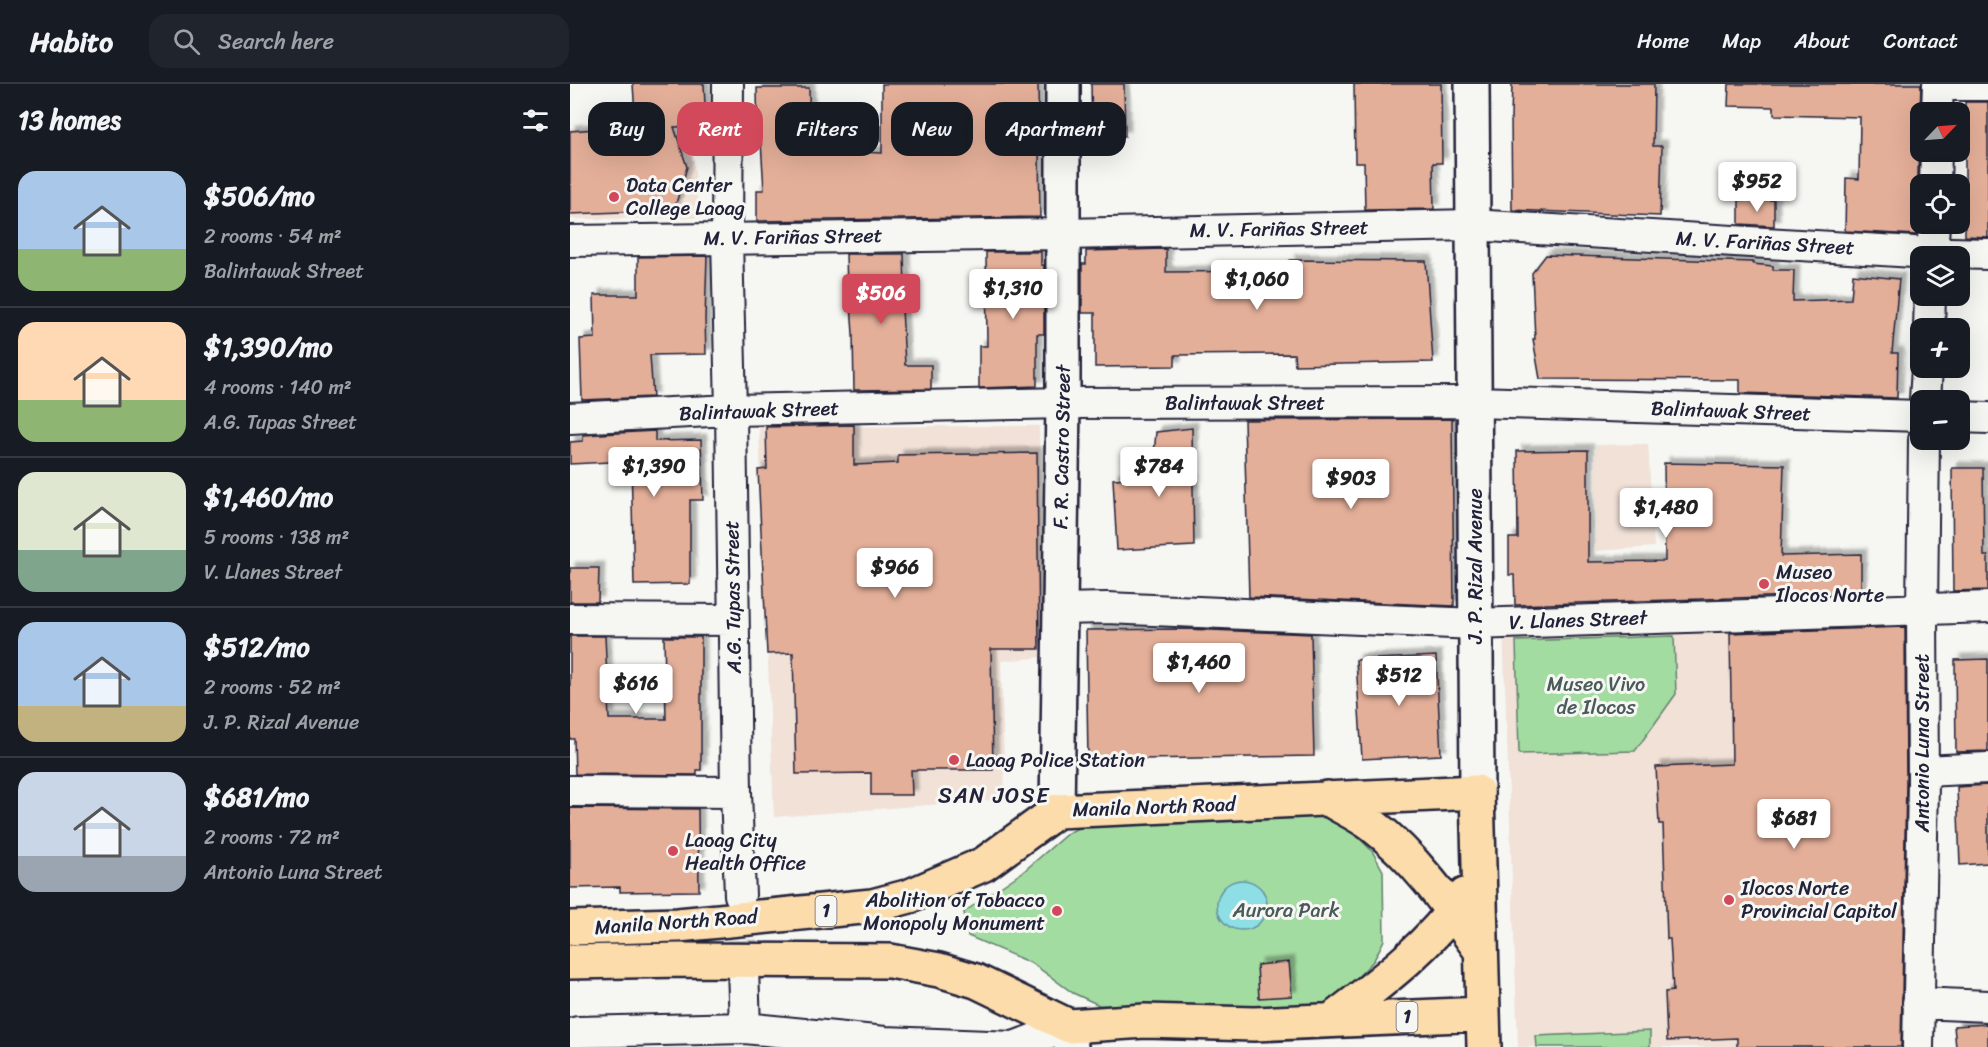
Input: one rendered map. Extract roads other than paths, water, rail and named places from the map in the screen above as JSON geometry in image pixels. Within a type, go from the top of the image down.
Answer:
[{"type":"highway","name":"Manila North Road","points":[[570,928],[678,925],[872,906],[910,896],[984,864],[1057,811],[1477,792]]},
{"type":"highway","name":"J. P. Rizal Avenue","points":[[1477,792],[1484,1047]]},
{"type":"highway","points":[[1327,798],[1370,824],[1405,854],[1453,912],[1481,951]]},
{"type":"highway","points":[[1332,1020],[1400,968],[1453,912],[1479,874]]},
{"type":"highway","name":"Manila North Road","points":[[570,962],[890,961],[939,970],[976,981],[1070,1036],[1145,1021],[1254,1024],[1483,1014]]},
{"type":"main road","name":"F. R. Castro Street","points":[[1057,811],[1063,403],[1063,84]]},
{"type":"main road","name":"J. P. Rizal Avenue","points":[[1472,84],[1477,792]]},
{"type":"street","name":"A.G. Tupas Street","points":[[728,84],[727,238],[736,792],[740,895]]},
{"type":"street","points":[[1938,94],[1988,85]]},
{"type":"street","name":"M. V. Fariñas Street","points":[[570,241],[1472,225],[1910,254]]},
{"type":"street","name":"M. V. Fariñas Street","points":[[1970,254],[1988,254]]},
{"type":"street","name":"Balintawak Street","points":[[570,418],[731,410],[1063,403],[1475,402],[1910,416]]},
{"type":"street","points":[[1970,417],[1988,418]]},
{"type":"street","name":"Antonio Luna Street","points":[[1918,1047],[1923,771],[1924,450]]},
{"type":"street","name":"V. Llanes Street","points":[[1060,609],[1107,608],[1475,624],[1988,607]]},
{"type":"street","points":[[570,619],[733,620]]},
{"type":"street","points":[[1923,771],[1988,768]]},
{"type":"street","points":[[570,792],[736,792]]},
{"type":"street","points":[[743,967],[745,1028]]},
{"type":"street","points":[[1918,1003],[1988,1006]]},
{"type":"street","points":[[570,1034],[745,1028],[885,1042],[1014,1047],[1070,1036]]},
{"type":"water","points":[[1237,880],[1247,880],[1260,887],[1267,900],[1267,910],[1260,923],[1247,930],[1237,930],[1228,926],[1221,919],[1217,910],[1217,900],[1221,891],[1228,884]]},
{"type":"tunnel","points":[[740,895],[743,967]]},
{"type":"place","name":"Data Center College Laoag","points":[[614,197]]},
{"type":"place","name":"Museo Ilocos Norte","points":[[1764,584]]},
{"type":"place","name":"Laoag Police Station","points":[[954,760]]},
{"type":"place","name":"Laoag City Health Office","points":[[673,851]]},
{"type":"place","name":"Ilocos Norte Provincial Capitol","points":[[1729,900]]},
{"type":"place","name":"Abolition of Tobacco Monopoly Monument","points":[[1057,911]]},
{"type":"district","name":"SAN JOSE","points":[[994,795]]},
{"type":"park label","name":"Museo Vivo de Ilocos","points":[[1596,696]]},
{"type":"park label","name":"Aurora Park","points":[[1286,910]]}]
